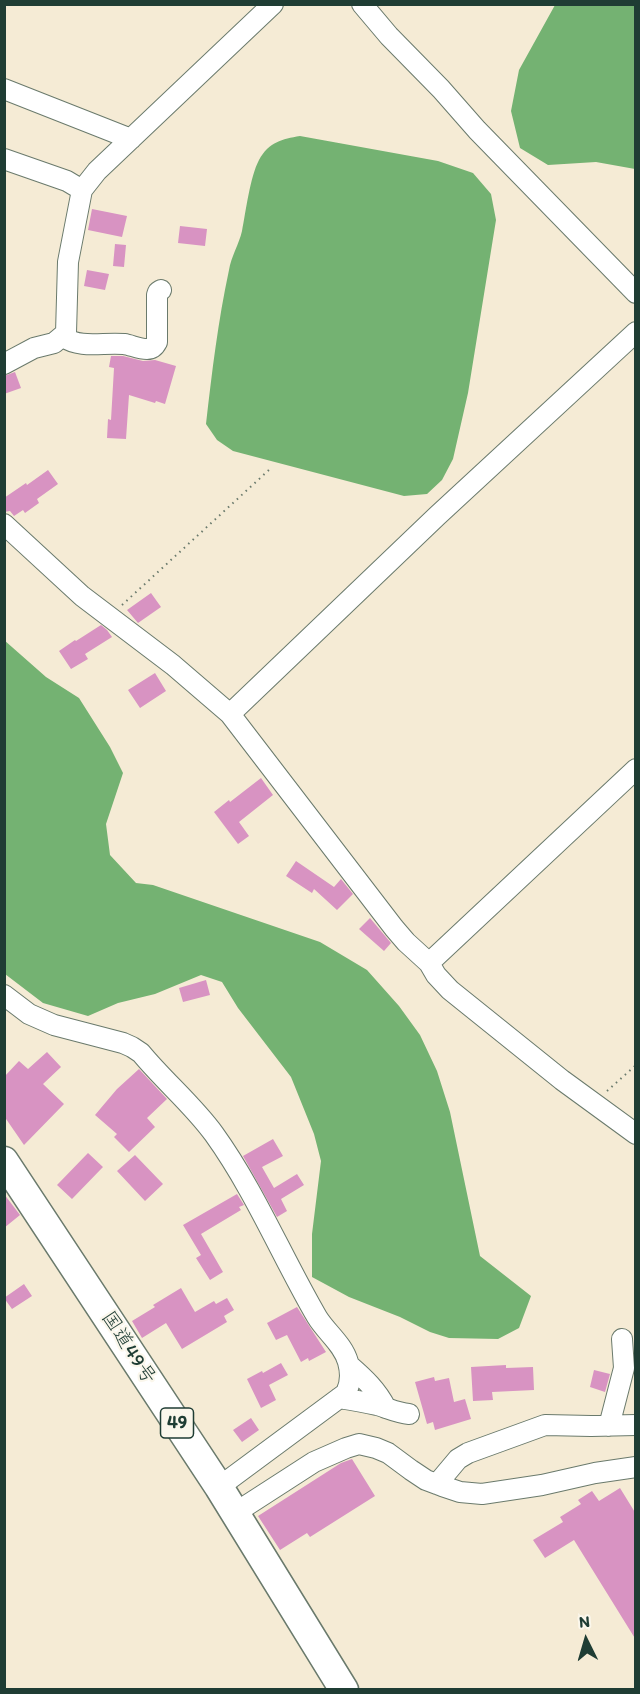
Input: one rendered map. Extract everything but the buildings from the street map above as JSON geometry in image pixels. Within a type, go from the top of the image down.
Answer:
[{"type":"highway","name":"国道49号","points":[[4,1161],[219,1487],[344,1689]]},
{"type":"street","points":[[4,364],[25,352],[54,344],[66,333],[68,262],[82,190],[93,175],[273,4]]},
{"type":"street","points":[[365,6],[389,36],[477,130],[636,293]]},
{"type":"street","points":[[4,89],[131,139]]},
{"type":"street","points":[[4,159],[67,182],[82,190]]},
{"type":"street","points":[[63,338],[79,344],[121,343],[145,350],[150,349],[158,342],[157,295],[161,290]]},
{"type":"street","points":[[230,714],[437,516],[636,332]]},
{"type":"street","points":[[4,524],[62,579],[173,665],[230,714],[394,928],[429,963],[436,975],[450,990],[562,1080],[636,1134]]},
{"type":"street","points":[[429,963],[636,769]]},
{"type":"street","points":[[4,995],[29,1014],[54,1025],[132,1047],[141,1053],[205,1122],[255,1200],[318,1320],[336,1341],[349,1365],[371,1386],[386,1408]]},
{"type":"street","points":[[609,1426],[624,1368],[622,1339]]},
{"type":"street","points":[[219,1487],[346,1393],[349,1386],[349,1365]]},
{"type":"street","points":[[339,1398],[409,1414]]},
{"type":"street","points":[[437,1484],[458,1459],[468,1453],[536,1428],[555,1424],[636,1425]]},
{"type":"street","points":[[235,1513],[314,1462],[359,1444],[388,1453],[411,1470],[437,1484],[460,1492],[482,1494],[533,1487],[595,1473],[636,1467]]},
{"type":"path","points":[[109,617],[270,470]]},
{"type":"path","points":[[594,1103],[636,1065]]},
{"type":"green space","points":[[555,5],[635,5],[635,169],[596,162],[548,165],[520,148],[511,111],[519,70]]},
{"type":"green space","points":[[300,136],[438,161],[473,173],[491,194],[496,220],[468,393],[453,459],[442,480],[427,494],[404,496],[233,451],[217,440],[206,424],[225,289],[230,265],[242,231],[253,175],[259,160],[267,149],[282,140]]},
{"type":"green space","points":[[4,640],[46,677],[79,698],[110,747],[123,773],[106,824],[110,855],[136,883],[153,885],[320,942],[367,970],[399,1006],[420,1035],[437,1071],[450,1112],[480,1256],[531,1296],[519,1328],[498,1339],[449,1338],[349,1297],[312,1277],[312,1234],[321,1161],[314,1134],[291,1077],[238,1008],[222,982],[201,975],[155,994],[118,1003],[88,1016],[43,1003],[5,974]]}]
